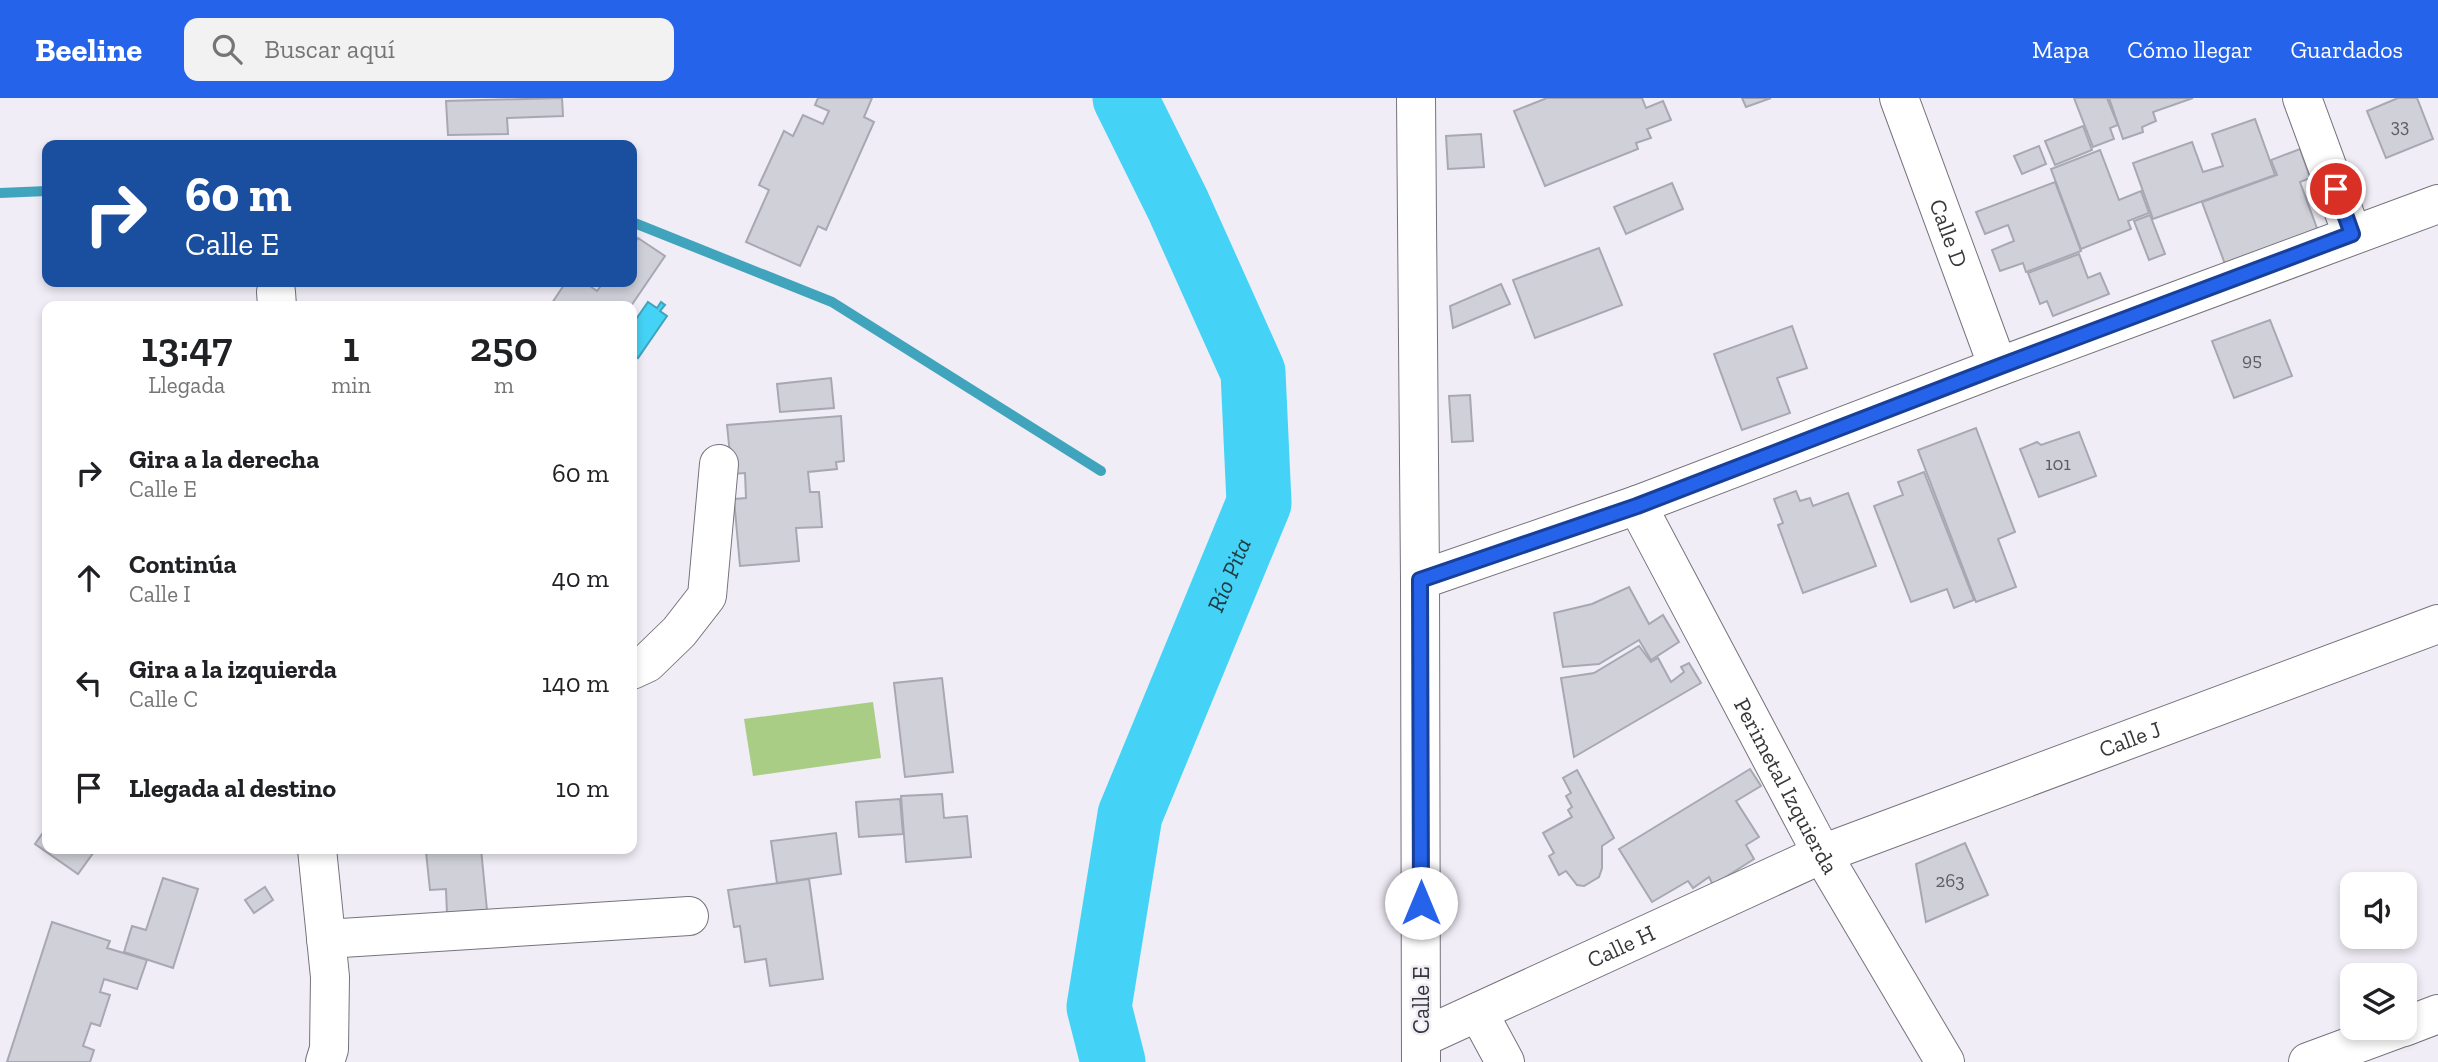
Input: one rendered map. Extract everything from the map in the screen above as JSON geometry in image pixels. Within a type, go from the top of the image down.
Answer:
[{"type":"street","name":"Calle E","points":[[1416,98],[1421,1050]]},
{"type":"street","name":"Calle D","points":[[1899,98],[1998,367]]},
{"type":"street","points":[[2302,98],[2352,234]]},
{"type":"street","points":[[1420,580],[1637,506],[1998,367],[2438,204]]},
{"type":"street","points":[[637,668],[647,663],[679,632],[707,596],[719,464]]},
{"type":"street","name":"Perimetal Izquierda","points":[[1637,506],[1822,854],[1945,1062]]},
{"type":"street","name":"Calle J","points":[[1822,854],[2438,624]]},
{"type":"street","points":[[318,854],[330,977],[328,1049],[325,1062]]},
{"type":"street","name":"Calle H","points":[[1421,1050],[1478,1012],[1822,854]]},
{"type":"street","points":[[326,939],[689,916]]},
{"type":"street","points":[[1478,1012],[1505,1062]]},
{"type":"street","points":[[2417,1022],[2438,1014]]},
{"type":"street","points":[[2308,1062],[2368,1040]]},
{"type":"green space","points":[[873,702],[881,758],[753,776],[744,719]]},
{"type":"water","points":[[648,302],[657,308],[661,302],[665,305],[660,311],[667,316],[638,358],[637,357],[637,318]]},
{"type":"building","points":[[562,98],[563,116],[507,118],[508,134],[448,135],[446,101]]},
{"type":"building","points":[[818,98],[872,98],[864,117],[874,122],[826,230],[818,226],[800,266],[746,242],[769,190],[759,185],[784,131],[793,136],[803,115],[823,124],[829,111],[815,105]]},
{"type":"building","points":[[1547,98],[1642,98],[1646,108],[1663,101],[1671,120],[1647,129],[1651,138],[1636,143],[1638,149],[1545,186],[1514,111]]},
{"type":"building","points":[[1742,98],[1771,98],[1746,107]]},
{"type":"building","points":[[2074,98],[2107,98],[2118,125],[2110,128],[2114,139],[2093,147]]},
{"type":"building","points":[[2109,98],[2193,98],[2153,112],[2156,121],[2142,127],[2143,132],[2123,139]]},
{"type":"building","points":[[2398,98],[2417,98],[2433,139],[2386,158],[2367,111]]},
{"type":"building","points":[[2255,119],[2275,175],[2153,219],[2133,163],[2192,142],[2203,172],[2223,166],[2212,134]]},
{"type":"building","points":[[2083,126],[2092,150],[2055,165],[2045,141]]},
{"type":"building","points":[[1481,134],[1484,167],[1448,169],[1446,136]]},
{"type":"building","points":[[2039,146],[2046,164],[2022,174],[2014,156]]},
{"type":"building","points":[[2300,149],[2310,178],[2300,182],[2318,231],[2225,264],[2202,202],[2277,175],[2271,160]]},
{"type":"building","points":[[2100,150],[2119,200],[2141,191],[2149,213],[2128,221],[2131,229],[2081,249],[2051,169]]},
{"type":"building","points":[[2055,182],[2081,251],[2026,272],[2023,263],[2000,271],[1992,250],[2014,241],[2008,225],[1985,234],[1976,212]]},
{"type":"building","points":[[1672,183],[1683,209],[1626,234],[1614,207]]},
{"type":"building","points":[[2150,215],[2165,254],[2149,260],[2134,221]]},
{"type":"building","points":[[637,240],[665,256],[634,301],[553,301],[563,287],[591,287],[597,291],[600,287],[637,287]]},
{"type":"building","points":[[1599,248],[1622,305],[1535,338],[1513,280]]},
{"type":"building","points":[[2079,254],[2088,278],[2100,273],[2109,294],[2053,316],[2047,301],[2040,304],[2028,273]]},
{"type":"building","points":[[1501,284],[1510,304],[1453,328],[1450,306]]},
{"type":"building","points":[[2270,320],[2292,376],[2234,398],[2212,341]]},
{"type":"building","points":[[1792,326],[1807,368],[1777,378],[1790,413],[1742,430],[1714,354]]},
{"type":"building","points":[[831,378],[834,408],[780,412],[777,384]]},
{"type":"building","points":[[1470,395],[1473,441],[1452,442],[1449,396]]},
{"type":"building","points":[[841,416],[844,461],[836,462],[837,469],[808,472],[810,492],[819,492],[822,527],[796,528],[799,561],[740,566],[734,499],[746,498],[745,473],[732,474],[727,425]]},
{"type":"building","points":[[1976,428],[2015,532],[1998,539],[2016,587],[1976,602],[1918,450]]},
{"type":"building","points":[[2079,432],[2096,476],[2039,497],[2020,449]]},
{"type":"building","points":[[1924,472],[1974,600],[1954,608],[1947,589],[1911,602],[1874,506],[1903,495],[1898,482]]},
{"type":"building","points":[[1796,491],[1800,501],[1810,498],[1813,506],[1848,493],[1876,566],[1803,593],[1778,525],[1783,523],[1774,499]]},
{"type":"building","points":[[1629,587],[1649,624],[1663,615],[1679,642],[1651,660],[1639,640],[1599,664],[1563,667],[1554,613],[1592,604]]},
{"type":"building","points":[[1639,646],[1651,662],[1658,658],[1671,682],[1684,672],[1681,667],[1689,663],[1701,683],[1574,757],[1561,678],[1594,673]]},
{"type":"building","points":[[942,678],[953,772],[905,777],[894,683]]},
{"type":"building","points":[[1750,769],[1761,786],[1736,801],[1759,837],[1746,845],[1754,859],[1713,885],[1709,877],[1693,888],[1688,881],[1652,902],[1619,849]]},
{"type":"building","points":[[1577,770],[1614,838],[1602,846],[1602,868],[1599,877],[1584,886],[1577,885],[1566,871],[1559,875],[1549,856],[1554,853],[1543,833],[1572,817],[1568,810],[1572,807],[1566,796],[1571,793],[1563,778]]},
{"type":"building","points":[[942,794],[944,818],[967,816],[971,857],[906,862],[901,796]]},
{"type":"building","points":[[900,799],[903,834],[859,837],[856,802]]},
{"type":"building","points":[[836,833],[841,874],[777,883],[771,841]]},
{"type":"building","points":[[42,834],[42,849],[35,844]]},
{"type":"building","points":[[1965,843],[1988,895],[1926,922],[1916,864]]},
{"type":"building","points":[[49,854],[92,854],[78,874]]},
{"type":"building","points":[[426,854],[481,854],[487,910],[447,914],[446,889],[430,890]]},
{"type":"building","points":[[163,878],[198,889],[173,968],[124,952],[132,926],[146,930]]},
{"type":"building","points":[[809,879],[823,979],[770,986],[766,959],[745,962],[740,926],[734,927],[728,890]]},
{"type":"building","points":[[265,887],[273,900],[254,913],[245,900]]},
{"type":"building","points":[[52,922],[110,941],[107,948],[147,960],[137,989],[104,979],[100,992],[110,995],[100,1026],[91,1023],[83,1046],[94,1050],[90,1062],[7,1062]]},
{"type":"waterway","name":"Río Pita","points":[[1113,1062],[1099,1007],[1130,815],[1259,503],[1253,372],[1178,205],[1125,98]]},
{"type":"waterway","points":[[0,193],[42,191]]},
{"type":"waterway","points":[[637,224],[832,302],[1101,471]]},
{"type":"route","points":[[1421,903],[1420,580],[1637,506],[2352,234],[2336,189]]}]
